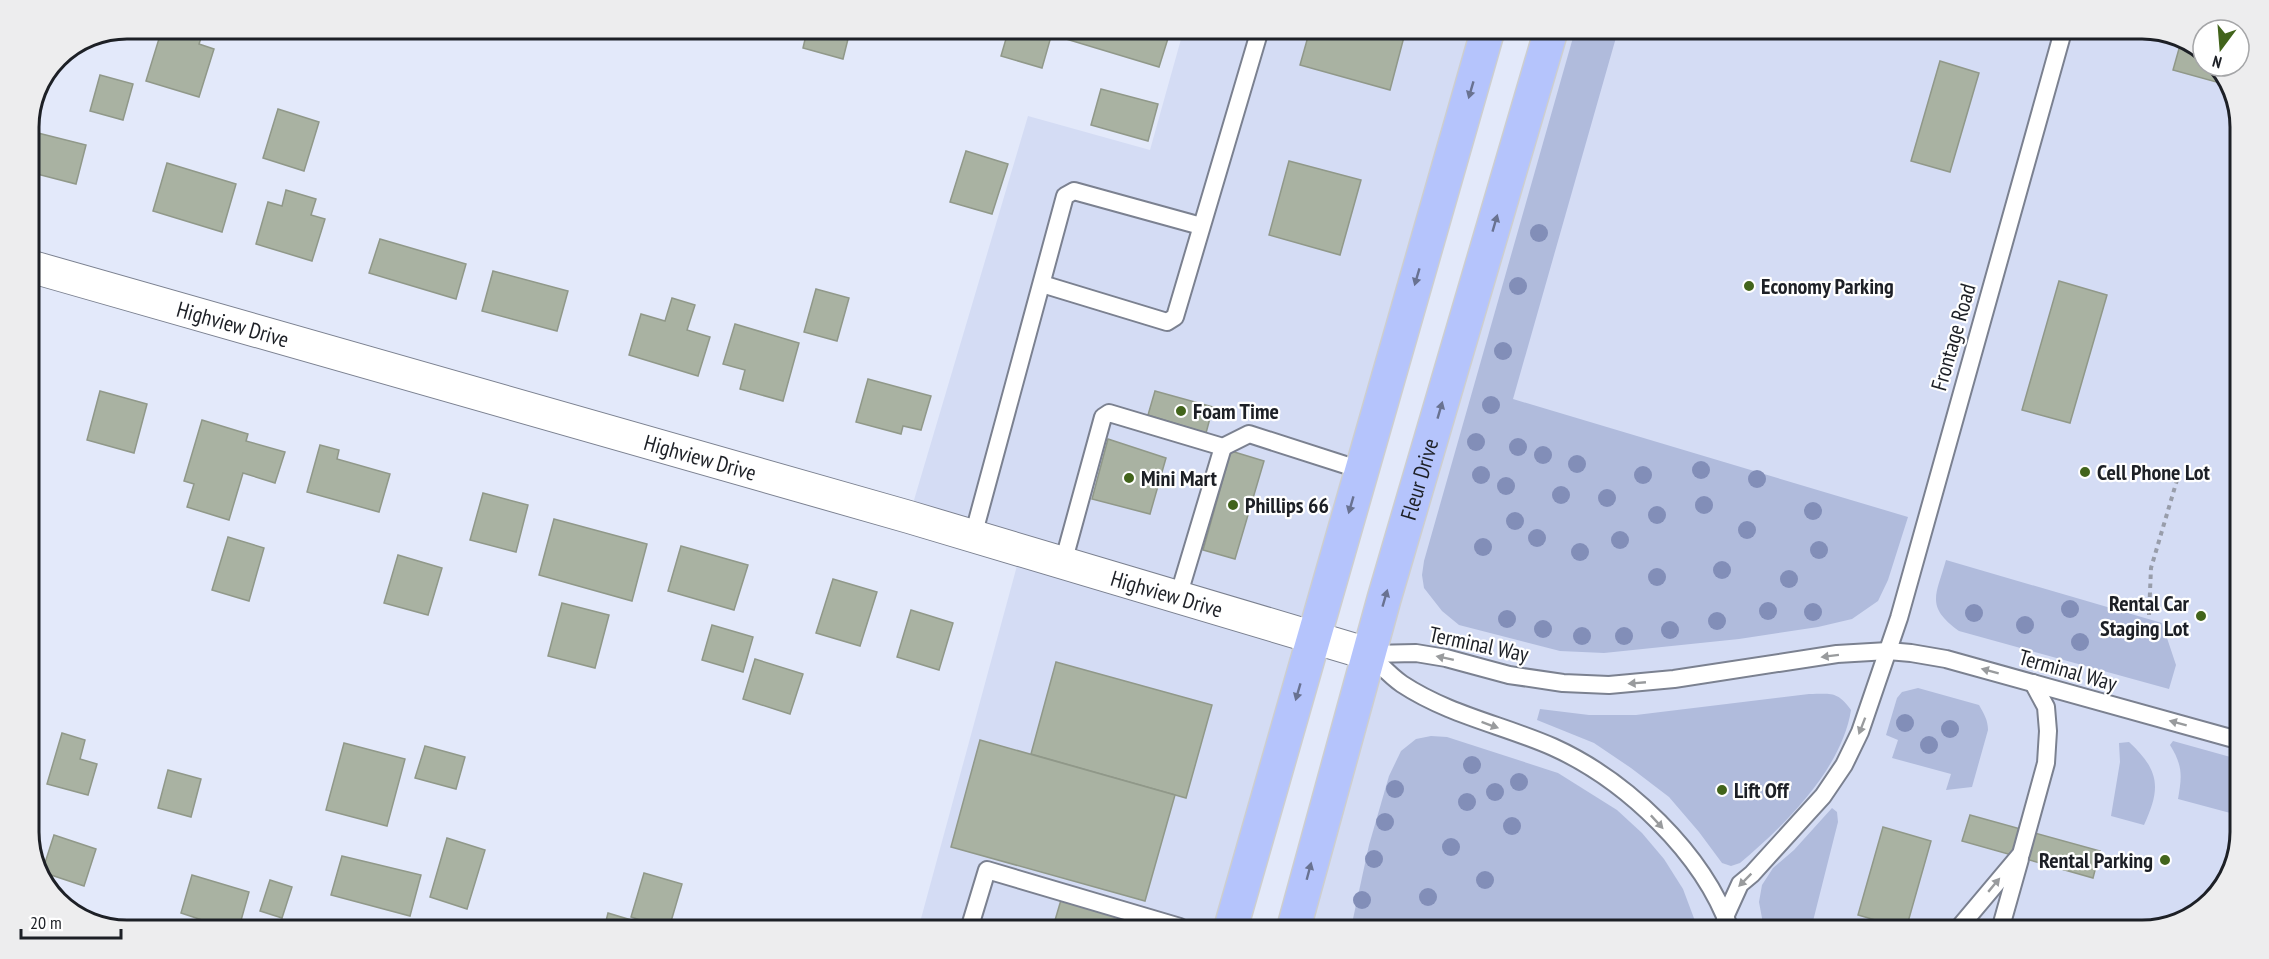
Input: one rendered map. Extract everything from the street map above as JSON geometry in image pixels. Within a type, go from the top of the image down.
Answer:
[{"type":"main road","points":[[1234,920],[1485,39]]},
{"type":"main road","name":"Fleur Drive","points":[[1296,920],[1369,654],[1549,39]]},
{"type":"street","name":"Highview Drive","points":[[39,269],[973,536],[1369,654]]},
{"type":"lane","points":[[1042,284],[1167,322],[1175,317],[1257,39]]},
{"type":"lane","name":"Frontage Road","points":[[1888,651],[2061,39]]},
{"type":"lane","points":[[973,536],[1065,196],[1074,191],[1201,226]]},
{"type":"lane","points":[[1063,563],[1103,417],[1109,413],[1223,447],[1249,434],[1361,470]]},
{"type":"lane","points":[[1178,597],[1223,447]]},
{"type":"lane","points":[[1729,920],[1740,884],[1803,820],[1844,765],[1860,732],[1888,651]]},
{"type":"lane","name":"Terminal Way","points":[[1369,654],[1416,653],[1446,658],[1509,675],[1563,683],[1608,686],[1674,679],[1836,654],[1911,652],[1946,659],[2230,738]]},
{"type":"lane","points":[[1369,654],[1401,683],[1440,706],[1554,748],[1604,775],[1652,816],[1688,856],[1710,888],[1726,920]]},
{"type":"lane","points":[[2003,920],[2046,763],[2048,731],[2046,707],[2033,683]]},
{"type":"lane","points":[[1965,920],[2021,854]]},
{"type":"lane","points":[[972,920],[987,870],[1156,920]]},
{"type":"path","points":[[2149,615],[2151,568],[2177,480]]},
{"type":"shaded area","points":[[1181,39],[1485,39],[1233,920],[921,920],[1021,551],[909,517],[1028,116],[1150,150]]},
{"type":"shaded area","points":[[1549,39],[2142,39],[2176,46],[2191,54],[2191,78],[2215,78],[2227,104],[2230,121],[2230,832],[2223,866],[2212,886],[2204,894],[2181,911],[2142,920],[1296,920]]},
{"type":"shaded area","points":[[1573,39],[1616,39],[1513,399],[1908,517],[1888,580],[1878,601],[1852,619],[1818,627],[1739,639],[1604,653],[1560,651],[1459,625],[1442,611],[1424,588],[1422,575],[1424,561]]},
{"type":"shaded area","points":[[1946,560],[2162,623],[2176,665],[2169,689],[1959,631],[1948,622],[1937,607],[1937,592]]},
{"type":"shaded area","points":[[1918,688],[1979,705],[1983,711],[1988,730],[1972,787],[1946,790],[1951,774],[1892,758],[1898,740],[1886,735],[1897,698],[1902,692]]},
{"type":"shaded area","points":[[1809,694],[1833,695],[1842,699],[1851,710],[1836,754],[1824,775],[1792,814],[1740,863],[1731,866],[1722,863],[1669,797],[1631,768],[1594,743],[1537,720],[1540,709],[1589,715],[1636,715]]},
{"type":"shaded area","points":[[1431,736],[1447,737],[1558,773],[1617,810],[1642,833],[1664,859],[1683,889],[1695,920],[1353,920],[1369,845],[1389,776],[1401,751],[1416,739]]},
{"type":"shaded area","points":[[2173,741],[2230,757],[2230,813],[2178,799],[2180,771],[2170,745]]},
{"type":"shaded area","points":[[2129,742],[2147,762],[2154,780],[2153,801],[2144,825],[2111,816],[2120,762],[2119,743]]},
{"type":"shaded area","points":[[1832,808],[1837,812],[1838,822],[1813,920],[1762,920],[1759,902],[1762,885],[1773,868],[1794,850]]},
{"type":"building","points":[[159,39],[201,39],[199,44],[214,49],[199,97],[146,81]]},
{"type":"building","points":[[805,39],[848,39],[843,59],[803,48]]},
{"type":"building","points":[[1006,39],[1050,39],[1042,68],[1001,56]]},
{"type":"building","points":[[1066,39],[1168,39],[1159,67]]},
{"type":"building","points":[[1307,39],[1403,39],[1390,90],[1300,65]]},
{"type":"building","points":[[2179,48],[2191,54],[2191,75],[2173,70]]},
{"type":"building","points":[[1940,61],[1979,73],[1950,172],[1911,161]]},
{"type":"building","points":[[100,75],[133,84],[123,120],[90,111]]},
{"type":"building","points":[[2202,78],[2215,78],[2218,82]]},
{"type":"building","points":[[1101,89],[1158,104],[1148,141],[1091,125]]},
{"type":"building","points":[[278,109],[319,122],[304,171],[263,158]]},
{"type":"building","points":[[39,133],[86,145],[76,184],[39,175]]},
{"type":"building","points":[[966,151],[1008,164],[992,214],[950,202]]},
{"type":"building","points":[[1289,161],[1361,180],[1340,255],[1269,235]]},
{"type":"building","points":[[167,163],[236,184],[222,232],[153,211]]},
{"type":"building","points":[[286,190],[316,199],[311,215],[325,219],[312,261],[256,244],[268,202],[282,206]]},
{"type":"building","points":[[380,239],[466,264],[456,299],[369,273]]},
{"type":"building","points":[[493,271],[568,291],[557,331],[482,311]]},
{"type":"building","points":[[2059,281],[2107,295],[2070,423],[2022,410]]},
{"type":"building","points":[[816,289],[849,298],[837,341],[804,332]]},
{"type":"building","points":[[672,298],[695,305],[687,330],[710,337],[698,376],[629,355],[641,314],[665,321]]},
{"type":"building","points":[[735,324],[799,343],[783,401],[740,389],[745,370],[723,364]]},
{"type":"building","points":[[868,379],[931,396],[921,430],[903,426],[901,434],[856,422]]},
{"type":"building","points":[[100,391],[147,404],[134,453],[87,440]]},
{"type":"building","name":"Foam Time","points":[[1155,391],[1213,407],[1206,433],[1148,415]]},
{"type":"building","points":[[202,420],[248,434],[246,441],[285,452],[275,483],[243,473],[229,520],[187,507],[194,484],[184,481]]},
{"type":"building","name":"Mini Mart","points":[[1108,439],[1166,458],[1150,514],[1092,499]]},
{"type":"building","points":[[320,445],[339,450],[337,459],[390,474],[379,512],[307,492]]},
{"type":"building","name":"Phillips 66","points":[[1231,451],[1264,461],[1235,559],[1203,550]]},
{"type":"building","points":[[483,493],[528,505],[516,552],[470,540]]},
{"type":"building","points":[[554,519],[647,544],[632,601],[539,575]]},
{"type":"building","points":[[228,537],[264,548],[249,601],[212,590]]},
{"type":"building","points":[[681,546],[748,565],[734,610],[668,591]]},
{"type":"building","points":[[398,555],[442,568],[428,615],[384,603]]},
{"type":"building","points":[[833,579],[877,592],[860,646],[816,633]]},
{"type":"building","points":[[562,603],[609,615],[595,668],[548,656]]},
{"type":"building","points":[[911,610],[953,623],[939,670],[897,657]]},
{"type":"building","points":[[712,625],[753,637],[743,672],[702,660]]},
{"type":"building","points":[[755,659],[803,674],[790,714],[743,699]]},
{"type":"building","points":[[1056,662],[1212,705],[1186,798],[1031,754]]},
{"type":"building","points":[[62,733],[85,740],[80,759],[97,764],[88,795],[47,784]]},
{"type":"building","points":[[980,740],[1175,795],[1145,901],[951,847]]},
{"type":"building","points":[[344,743],[405,759],[387,826],[326,810]]},
{"type":"building","points":[[425,746],[465,757],[456,789],[415,778]]},
{"type":"building","points":[[168,770],[201,779],[191,817],[158,808]]},
{"type":"building","points":[[1970,815],[2100,851],[2093,878],[1962,841]]},
{"type":"building","points":[[1883,827],[1931,841],[1909,920],[1875,920],[1858,915]]},
{"type":"building","points":[[54,835],[96,849],[84,886],[50,875],[45,863]]},
{"type":"building","points":[[447,838],[485,850],[467,909],[430,897]]},
{"type":"building","points":[[342,856],[421,875],[410,916],[331,895]]},
{"type":"building","points":[[644,873],[682,884],[671,920],[640,920],[631,917]]},
{"type":"building","points":[[192,875],[249,892],[241,920],[202,920],[181,913]]},
{"type":"building","points":[[270,880],[292,887],[282,918],[260,911]]},
{"type":"building","points":[[1061,900],[1129,920],[1055,920]]},
{"type":"building","points":[[608,913],[631,920],[606,920]]},
{"type":"place","name":"Economy Parking","points":[[1749,286]]},
{"type":"place","name":"Foam Time","points":[[1181,411]]},
{"type":"place","name":"Cell Phone Lot","points":[[2085,472]]},
{"type":"place","name":"Mini Mart","points":[[1129,478]]},
{"type":"place","name":"Phillips 66","points":[[1233,505]]},
{"type":"place","name":"Rental Car Staging Lot","points":[[2201,616]]},
{"type":"place","name":"Lift Off","points":[[1722,790]]},
{"type":"place","name":"Rental Parking","points":[[2165,860]]}]
